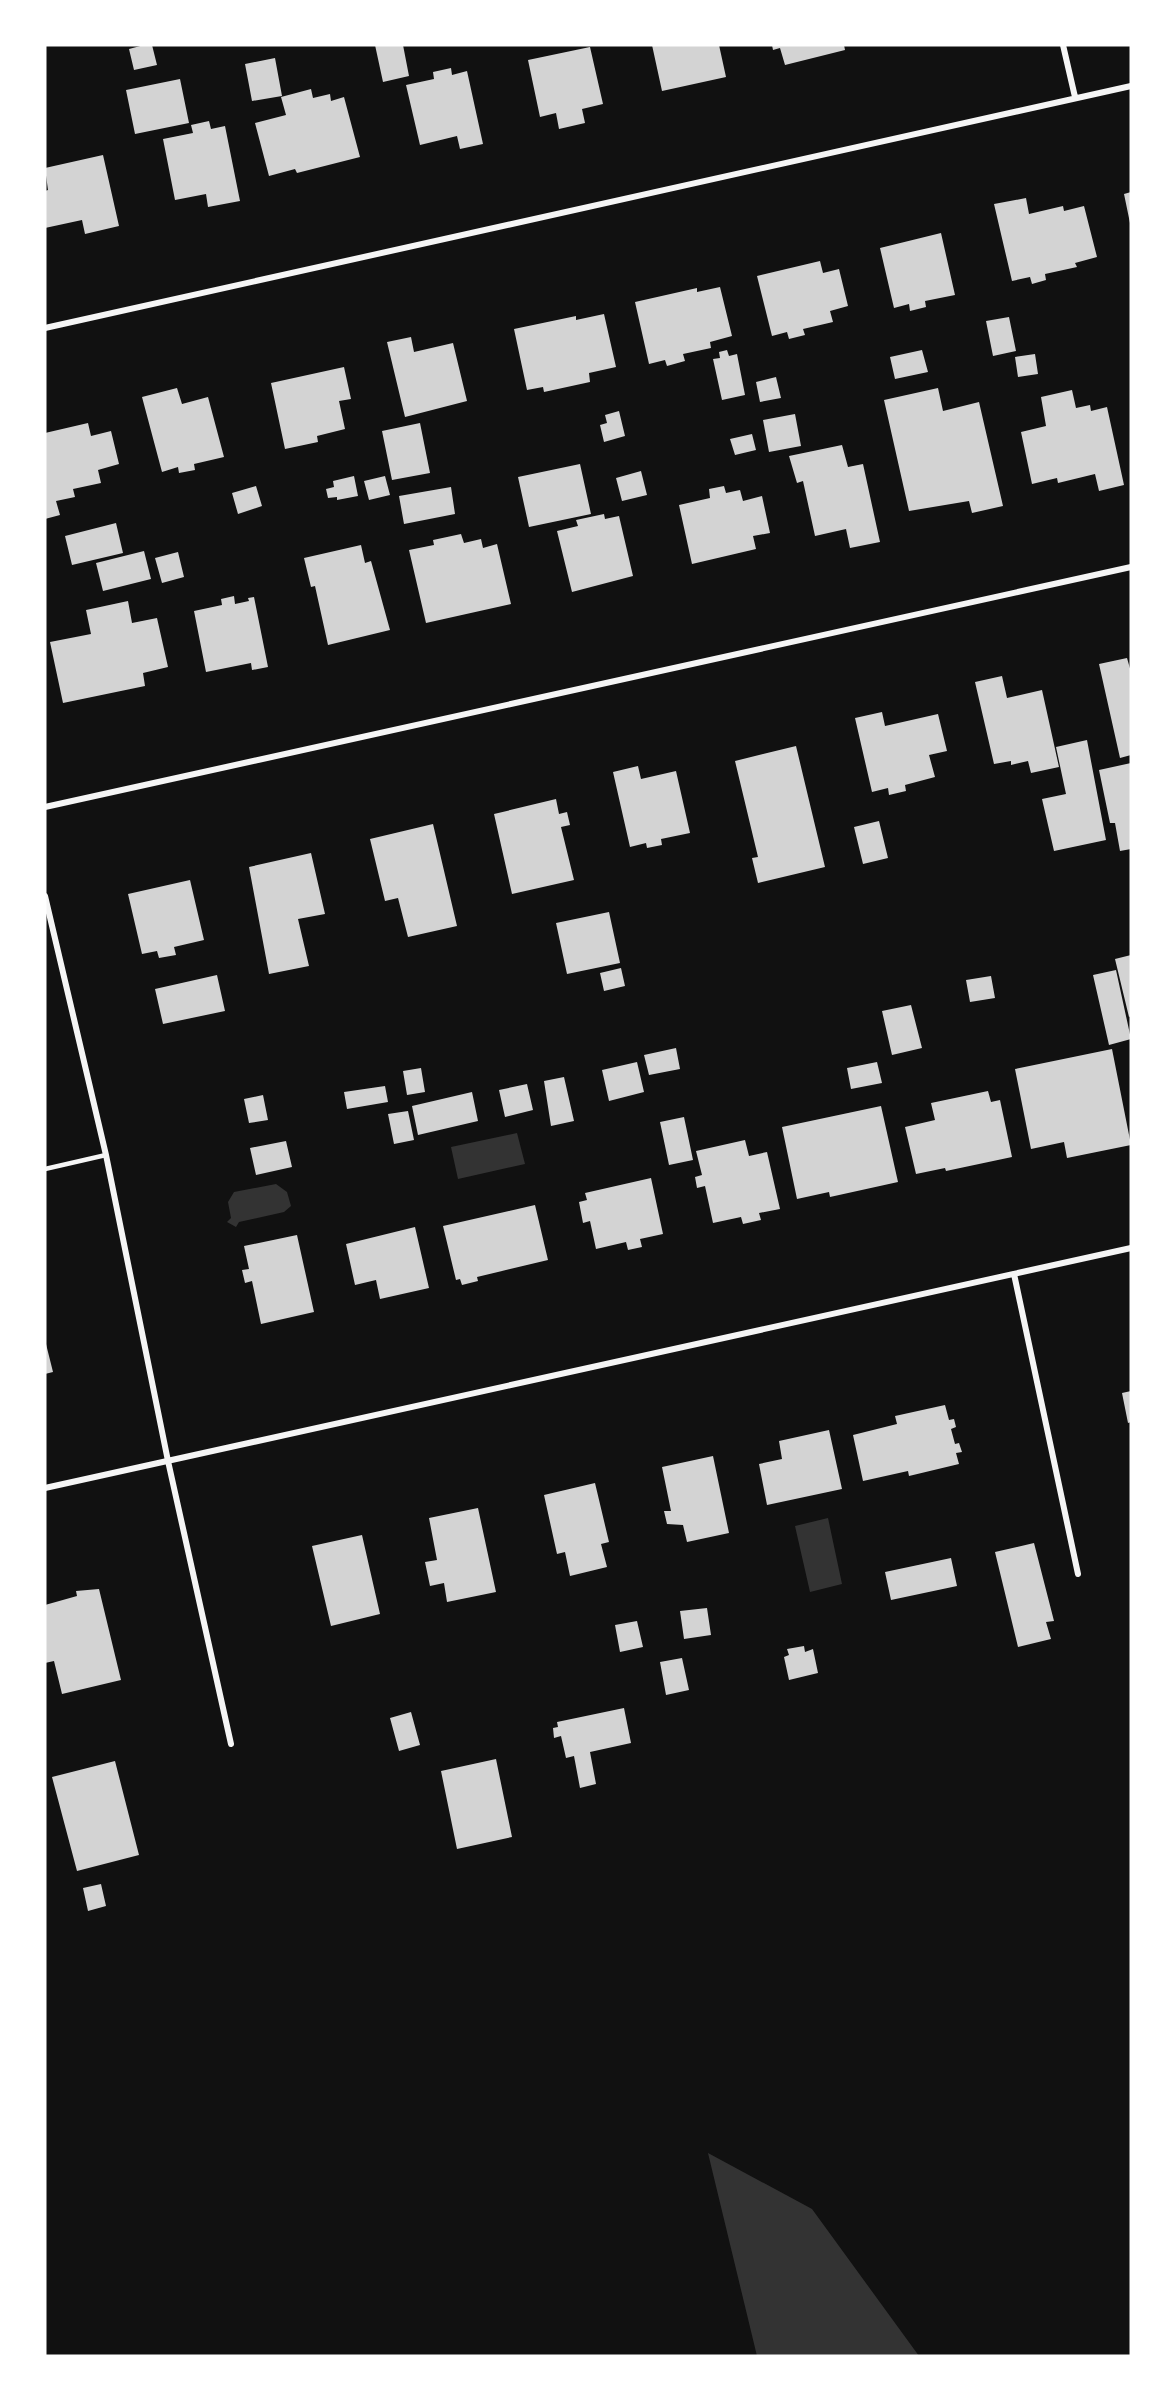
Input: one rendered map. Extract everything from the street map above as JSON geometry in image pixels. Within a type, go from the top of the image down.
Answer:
[{"type":"street","points":[[1063,45],[1075,97]]},
{"type":"street","points":[[45,328],[1131,86]]},
{"type":"street","points":[[45,807],[1131,567]]},
{"type":"street","points":[[45,896],[106,1155],[168,1461],[231,1744]]},
{"type":"street","points":[[45,1488],[1131,1248]]},
{"type":"street","points":[[1014,1274],[1078,1574]]},
{"type":"lane","points":[[45,1169],[106,1155]]},
{"type":"shaded area","points":[[517,1133],[525,1164],[458,1179],[451,1147]]},
{"type":"shaded area","points":[[276,1184],[287,1192],[291,1206],[284,1212],[239,1222],[236,1227],[227,1222],[231,1218],[228,1202],[234,1192]]},
{"type":"shaded area","points":[[828,1518],[842,1584],[810,1592],[795,1526]]},
{"type":"shaded area","points":[[708,2153],[812,2209],[919,2356],[757,2356]]},
{"type":"building","points":[[152,45],[157,65],[134,70],[129,49]]},
{"type":"building","points":[[375,45],[403,45],[409,76],[383,82]]},
{"type":"building","points":[[652,45],[719,45],[726,77],[662,91]]},
{"type":"building","points":[[772,45],[844,45],[845,50],[785,65],[780,48],[773,50]]},
{"type":"building","points":[[590,47],[603,104],[582,109],[585,123],[559,129],[556,113],[540,117],[528,60]]},
{"type":"building","points":[[275,58],[282,96],[252,101],[245,64]]},
{"type":"building","points":[[451,68],[452,75],[467,71],[483,144],[460,149],[457,136],[420,145],[406,85],[434,79],[433,72]]},
{"type":"building","points":[[180,79],[189,123],[135,134],[126,90]]},
{"type":"building","points":[[311,89],[313,98],[330,94],[331,101],[344,97],[360,157],[297,173],[295,169],[269,176],[255,123],[286,115],[281,97]]},
{"type":"building","points":[[209,121],[211,129],[225,126],[240,201],[208,207],[206,194],[175,200],[163,139],[193,133],[191,125]]},
{"type":"building","points":[[103,155],[119,226],[85,234],[82,220],[45,228],[45,191],[48,190],[45,168]]},
{"type":"building","points":[[1131,192],[1131,223],[1130,223],[1124,194]]},
{"type":"building","points":[[1026,198],[1029,214],[1063,206],[1064,211],[1084,206],[1097,257],[1075,263],[1077,267],[1045,274],[1046,280],[1032,284],[1030,277],[1012,281],[994,204]]},
{"type":"building","points":[[941,233],[955,295],[925,301],[926,307],[910,311],[909,304],[894,308],[880,248]]},
{"type":"building","points":[[820,261],[823,273],[839,269],[848,306],[830,311],[833,322],[803,329],[805,335],[789,339],[787,332],[772,336],[757,276]]},
{"type":"building","points":[[720,287],[732,336],[710,342],[711,348],[683,354],[685,361],[667,366],[665,360],[649,364],[635,302],[697,288],[697,292]]},
{"type":"building","points":[[604,314],[616,367],[589,373],[590,382],[544,392],[543,387],[527,390],[514,329],[576,316],[576,320]]},
{"type":"building","points":[[1009,317],[1016,351],[993,356],[986,321]]},
{"type":"building","points":[[411,337],[414,352],[453,343],[467,401],[405,417],[387,342]]},
{"type":"building","points":[[727,350],[729,356],[737,354],[745,395],[722,400],[713,359],[720,358],[719,352]]},
{"type":"building","points":[[922,350],[928,372],[895,379],[890,357]]},
{"type":"building","points":[[1035,354],[1038,374],[1018,377],[1015,357]]},
{"type":"building","points":[[344,367],[351,399],[339,401],[345,429],[317,436],[318,442],[285,449],[271,383]]},
{"type":"building","points":[[776,377],[781,398],[760,402],[756,382]]},
{"type":"building","points":[[177,388],[182,404],[208,397],[224,457],[194,464],[195,470],[179,473],[178,467],[162,472],[142,397]]},
{"type":"building","points":[[938,388],[943,411],[979,402],[1003,506],[972,513],[969,501],[909,511],[884,400]]},
{"type":"building","points":[[1072,390],[1076,408],[1090,405],[1091,411],[1107,407],[1124,485],[1099,491],[1095,474],[1058,483],[1057,478],[1032,484],[1021,432],[1046,426],[1041,397]]},
{"type":"building","points":[[619,411],[625,436],[604,442],[600,425],[607,423],[605,415]]},
{"type":"building","points":[[795,414],[801,446],[769,452],[763,420]]},
{"type":"building","points":[[88,423],[91,436],[111,431],[119,464],[98,470],[101,483],[73,489],[75,497],[56,501],[60,515],[45,519],[45,433]]},
{"type":"building","points":[[420,423],[430,473],[392,480],[382,431]]},
{"type":"building","points":[[752,434],[756,450],[735,455],[730,439]]},
{"type":"building","points":[[842,445],[848,467],[863,464],[880,542],[850,548],[846,529],[815,536],[803,481],[797,483],[789,456]]},
{"type":"building","points":[[580,464],[591,514],[529,527],[518,477]]},
{"type":"building","points":[[641,471],[647,495],[622,501],[616,478]]},
{"type":"building","points":[[354,476],[358,496],[337,500],[337,497],[328,498],[326,489],[334,487],[333,481]]},
{"type":"building","points":[[385,476],[390,495],[369,500],[364,481]]},
{"type":"building","points":[[256,486],[262,506],[238,514],[232,493]]},
{"type":"building","points":[[724,486],[726,493],[740,490],[743,501],[762,496],[770,533],[753,536],[756,549],[692,564],[679,505],[710,498],[709,489]]},
{"type":"building","points":[[451,487],[455,514],[404,524],[399,496]]},
{"type":"building","points":[[604,514],[605,519],[619,516],[633,576],[572,592],[557,531],[578,526],[576,520]]},
{"type":"building","points":[[116,523],[123,553],[72,565],[65,536]]},
{"type":"building","points":[[461,534],[464,543],[481,539],[483,548],[497,544],[511,604],[426,623],[409,550],[434,545],[433,540]]},
{"type":"building","points":[[361,545],[365,563],[371,561],[390,630],[328,645],[315,586],[311,587],[304,558]]},
{"type":"building","points":[[144,551],[151,579],[103,591],[96,563]]},
{"type":"building","points":[[178,552],[184,577],[162,583],[155,558]]},
{"type":"building","points":[[234,596],[235,604],[249,601],[248,598],[254,597],[268,667],[252,670],[251,663],[206,672],[194,611],[222,605],[221,599]]},
{"type":"building","points":[[128,601],[132,623],[157,618],[168,667],[143,673],[145,686],[63,703],[50,642],[91,634],[86,610]]},
{"type":"building","points":[[1127,658],[1131,672],[1131,755],[1120,758],[1099,664]]},
{"type":"building","points":[[1002,676],[1007,698],[1042,690],[1059,767],[1031,773],[1028,761],[1011,765],[1011,761],[994,764],[975,682]]},
{"type":"building","points":[[882,712],[885,726],[938,714],[947,751],[929,755],[935,777],[905,785],[906,791],[889,795],[888,788],[872,792],[855,718]]},
{"type":"building","points":[[1087,740],[1106,840],[1054,851],[1042,799],[1066,794],[1056,747]]},
{"type":"building","points":[[796,746],[825,867],[758,883],[752,858],[758,857],[735,761]]},
{"type":"building","points":[[1131,763],[1131,849],[1120,851],[1115,823],[1110,823],[1099,770]]},
{"type":"building","points":[[638,766],[641,779],[676,771],[690,833],[661,839],[662,845],[647,848],[646,843],[630,847],[613,772]]},
{"type":"building","points":[[556,799],[559,814],[567,812],[570,825],[561,827],[574,880],[512,894],[494,814]]},
{"type":"building","points":[[879,821],[888,858],[863,864],[854,827]]},
{"type":"building","points":[[433,824],[457,926],[408,937],[398,898],[385,901],[370,839]]},
{"type":"building","points":[[311,853],[325,914],[298,919],[309,966],[269,974],[249,867]]},
{"type":"building","points":[[190,880],[204,940],[174,947],[176,955],[159,958],[157,951],[142,954],[128,894]]},
{"type":"building","points":[[609,912],[620,963],[567,974],[556,923]]},
{"type":"building","points":[[1131,955],[1131,1016],[1129,1017],[1115,959]]},
{"type":"building","points":[[621,968],[625,986],[604,991],[600,973]]},
{"type":"building","points":[[1116,970],[1131,1039],[1109,1045],[1093,975]]},
{"type":"building","points":[[217,975],[225,1011],[163,1024],[155,989]]},
{"type":"building","points":[[991,976],[995,998],[970,1002],[966,980]]},
{"type":"building","points":[[911,1005],[922,1048],[892,1055],[882,1011]]},
{"type":"building","points":[[676,1048],[680,1069],[649,1075],[644,1055]]},
{"type":"building","points":[[1112,1049],[1131,1145],[1067,1158],[1064,1142],[1031,1149],[1015,1069]]},
{"type":"building","points":[[637,1062],[644,1092],[609,1101],[602,1070]]},
{"type":"building","points":[[877,1062],[882,1083],[851,1089],[847,1068]]},
{"type":"building","points":[[421,1068],[425,1092],[407,1095],[403,1071]]},
{"type":"building","points":[[564,1077],[574,1121],[551,1126],[544,1081]]},
{"type":"building","points":[[527,1084],[533,1110],[505,1117],[499,1090]]},
{"type":"building","points":[[385,1086],[388,1102],[347,1109],[344,1092]]},
{"type":"building","points":[[988,1091],[991,1102],[1000,1100],[1012,1157],[946,1171],[945,1168],[916,1174],[905,1127],[935,1120],[931,1103]]},
{"type":"building","points":[[472,1092],[478,1121],[418,1135],[412,1106]]},
{"type":"building","points":[[263,1095],[268,1120],[249,1123],[244,1099]]},
{"type":"building","points":[[881,1106],[898,1182],[830,1197],[829,1192],[797,1199],[782,1127]]},
{"type":"building","points":[[408,1111],[414,1140],[394,1144],[388,1114]]},
{"type":"building","points":[[684,1117],[693,1160],[669,1165],[660,1122]]},
{"type":"building","points":[[745,1140],[749,1156],[767,1152],[780,1209],[759,1213],[761,1220],[743,1224],[741,1217],[713,1223],[705,1186],[697,1188],[695,1177],[702,1175],[696,1151]]},
{"type":"building","points":[[286,1141],[292,1167],[256,1175],[250,1148]]},
{"type":"building","points":[[651,1178],[663,1234],[640,1239],[642,1247],[628,1250],[626,1242],[596,1249],[590,1221],[583,1223],[579,1202],[587,1200],[585,1193]]},
{"type":"building","points":[[535,1205],[548,1260],[477,1277],[478,1281],[462,1285],[460,1279],[456,1280],[443,1226]]},
{"type":"building","points":[[415,1227],[429,1288],[380,1299],[376,1280],[355,1285],[346,1244]]},
{"type":"building","points":[[297,1235],[314,1312],[261,1324],[252,1281],[245,1283],[242,1270],[249,1269],[244,1246]]},
{"type":"building","points":[[45,1340],[53,1372],[45,1374]]},
{"type":"building","points":[[1131,1391],[1131,1422],[1128,1423],[1122,1393]]},
{"type":"building","points":[[945,1405],[949,1420],[954,1419],[956,1427],[951,1429],[955,1444],[959,1443],[962,1452],[956,1453],[959,1464],[909,1476],[908,1471],[863,1481],[853,1435],[897,1424],[895,1416]]},
{"type":"building","points":[[829,1430],[842,1489],[767,1505],[759,1464],[782,1459],[779,1441]]},
{"type":"building","points":[[713,1456],[729,1533],[687,1542],[683,1525],[667,1524],[664,1511],[671,1511],[662,1467]]},
{"type":"building","points":[[595,1483],[609,1542],[601,1544],[607,1567],[570,1576],[565,1552],[557,1554],[544,1495]]},
{"type":"building","points":[[478,1508],[496,1592],[447,1602],[444,1583],[430,1586],[425,1562],[437,1560],[429,1518]]},
{"type":"building","points":[[362,1535],[380,1614],[331,1626],[312,1546]]},
{"type":"building","points":[[1034,1543],[1054,1621],[1046,1622],[1051,1639],[1018,1647],[995,1552]]},
{"type":"building","points":[[951,1558],[957,1586],[891,1600],[885,1572]]},
{"type":"building","points":[[99,1589],[121,1680],[62,1694],[54,1661],[45,1663],[45,1605],[77,1596],[76,1591]]},
{"type":"building","points":[[707,1608],[711,1635],[684,1639],[680,1611]]},
{"type":"building","points":[[637,1621],[643,1647],[620,1652],[615,1625]]},
{"type":"building","points":[[804,1646],[805,1652],[813,1649],[818,1673],[789,1680],[784,1657],[789,1655],[787,1649]]},
{"type":"building","points":[[682,1658],[689,1690],[666,1695],[660,1662]]},
{"type":"building","points":[[624,1708],[631,1743],[590,1752],[596,1784],[580,1788],[574,1756],[566,1758],[561,1736],[554,1738],[553,1728],[558,1727],[557,1722]]},
{"type":"building","points":[[411,1712],[420,1745],[399,1751],[390,1718]]},
{"type":"building","points":[[496,1759],[512,1837],[457,1849],[441,1771]]},
{"type":"building","points":[[115,1761],[139,1855],[77,1871],[52,1777]]},
{"type":"building","points":[[101,1884],[106,1906],[88,1911],[83,1888]]}]
